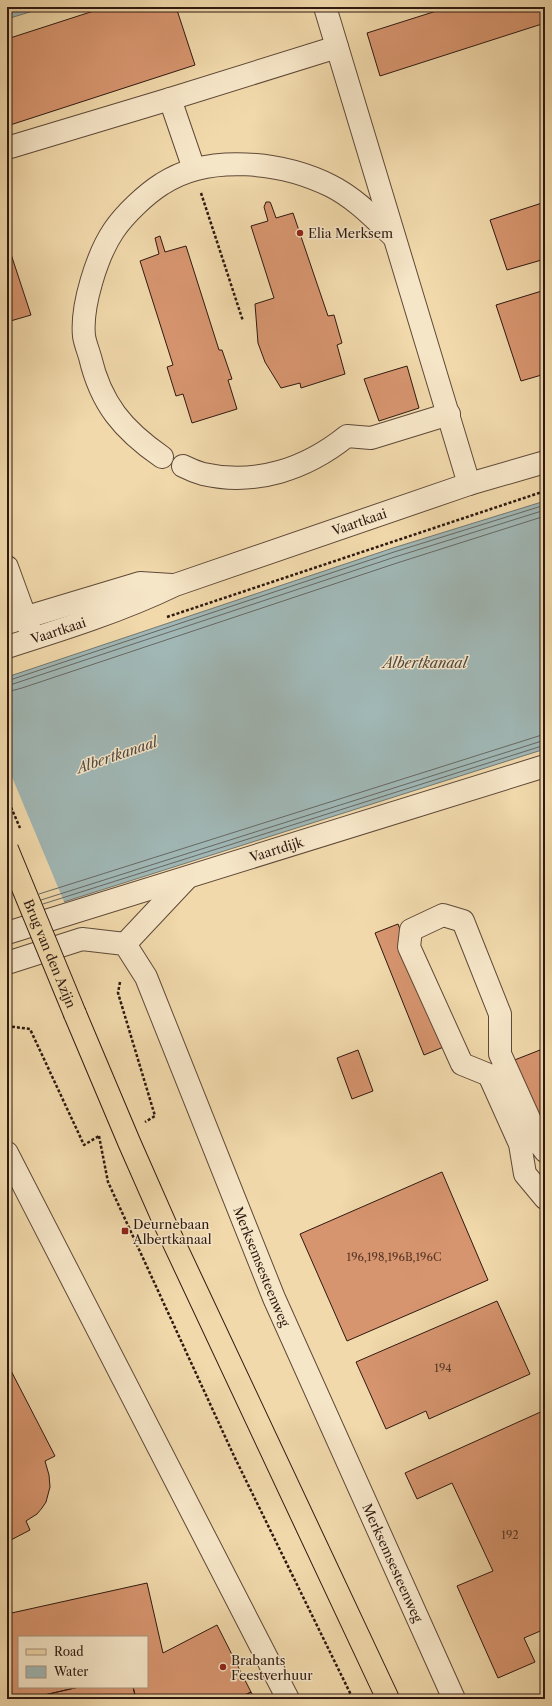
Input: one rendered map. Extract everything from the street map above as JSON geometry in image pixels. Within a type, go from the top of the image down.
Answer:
[{"type":"main road","name":"Brug van den Azijn","points":[[7,849],[75,1014],[166,1226],[388,1699]]},
{"type":"street","points":[[325,7],[469,484]]},
{"type":"street","points":[[7,148],[337,47]]},
{"type":"street","points":[[170,99],[194,169]]},
{"type":"street","points":[[162,457],[134,436],[124,425],[100,388],[84,336],[86,310],[94,276],[101,256],[115,230],[139,202],[163,183],[194,169],[230,164],[259,164],[296,172],[331,186],[359,205],[394,237]]},
{"type":"street","points":[[182,466],[202,474],[231,477],[280,473],[307,463],[330,450],[347,436],[371,438],[449,414]]},
{"type":"street","name":"Vaartkaai","points":[[7,647],[143,601],[175,585],[469,484],[545,462]]},
{"type":"street","points":[[7,567],[16,620],[33,639]]},
{"type":"street","name":"Vaartkaai","points":[[16,620],[140,583],[175,585]]},
{"type":"street","name":"Vaartdijk","points":[[7,933],[545,766]]},
{"type":"street","points":[[7,963],[82,939],[125,944],[188,876]]},
{"type":"street","points":[[545,1151],[500,1054],[500,1014],[463,921],[444,915],[411,930],[409,947],[462,1064],[490,1075],[520,1144],[525,1174],[545,1198]]},
{"type":"street","name":"Merksemsesteenweg","points":[[125,944],[146,977],[274,1298],[454,1699]]},
{"type":"street","points":[[7,1153],[288,1699]]},
{"type":"path","points":[[194,169],[243,321]]},
{"type":"path","points":[[164,618],[545,491]]},
{"type":"path","points":[[118,993],[155,1116],[141,1124]]},
{"type":"path","points":[[7,1026],[30,1029],[84,1145],[99,1136],[108,1182],[234,1456],[353,1699]]},
{"type":"water","points":[[7,7],[46,7],[7,19]]},
{"type":"water","name":"Albertkanaal","points":[[545,501],[545,749],[7,920],[7,677],[393,548]]},
{"type":"pier","points":[[7,765],[65,904],[7,922]]},
{"type":"building","points":[[106,7],[176,7],[195,65],[7,126],[7,39]]},
{"type":"building","points":[[449,7],[545,7],[545,23],[380,76],[367,33]]},
{"type":"building","points":[[266,202],[270,202],[276,218],[293,213],[328,316],[334,315],[342,343],[337,345],[345,374],[301,388],[300,383],[281,388],[265,362],[258,343],[255,304],[274,298],[251,226],[268,221],[264,207]]},
{"type":"building","points":[[545,202],[545,259],[507,270],[490,220]]},
{"type":"building","points":[[160,236],[165,252],[186,246],[219,350],[222,350],[232,379],[228,380],[237,409],[192,423],[183,394],[176,396],[167,367],[173,365],[140,261],[159,254],[155,238]]},
{"type":"building","points":[[7,242],[31,315],[7,322]]},
{"type":"building","points":[[545,290],[545,374],[521,381],[496,305]]},
{"type":"building","points":[[407,366],[419,408],[379,421],[364,379]]},
{"type":"building","points":[[398,924],[446,1046],[424,1055],[375,933]]},
{"type":"building","points":[[358,1050],[373,1091],[352,1099],[337,1058]]},
{"type":"building","points":[[540,1050],[545,1064],[545,1132],[512,1061]]},
{"type":"building","points":[[442,1172],[488,1280],[347,1341],[300,1234]]},
{"type":"building","points":[[497,1301],[530,1374],[429,1419],[426,1411],[386,1429],[356,1362]]},
{"type":"building","points":[[7,1363],[55,1456],[45,1461],[49,1475],[50,1487],[46,1502],[37,1514],[26,1521],[30,1530],[7,1542],[7,1478],[11,1476],[7,1468]]},
{"type":"building","points":[[545,1410],[545,1629],[524,1638],[535,1662],[498,1678],[457,1586],[493,1571],[452,1483],[417,1499],[405,1473]]},
{"type":"building","points":[[147,1583],[163,1653],[217,1625],[251,1692],[237,1699],[136,1699],[133,1688],[148,1688],[148,1636],[18,1636],[18,1688],[75,1688],[27,1699],[7,1699],[7,1614]]},
{"type":"building","points":[[75,1688],[133,1688],[136,1699],[27,1699]]},
{"type":"building","points":[[251,1692],[255,1699],[237,1699]]},
{"type":"place","name":"Elia Merksem","points":[[300,233]]},
{"type":"place","name":"Deurnebaan Albertkanaal","points":[[125,1231]]},
{"type":"place","name":"Brabants Feestverhuur","points":[[223,1667]]}]
